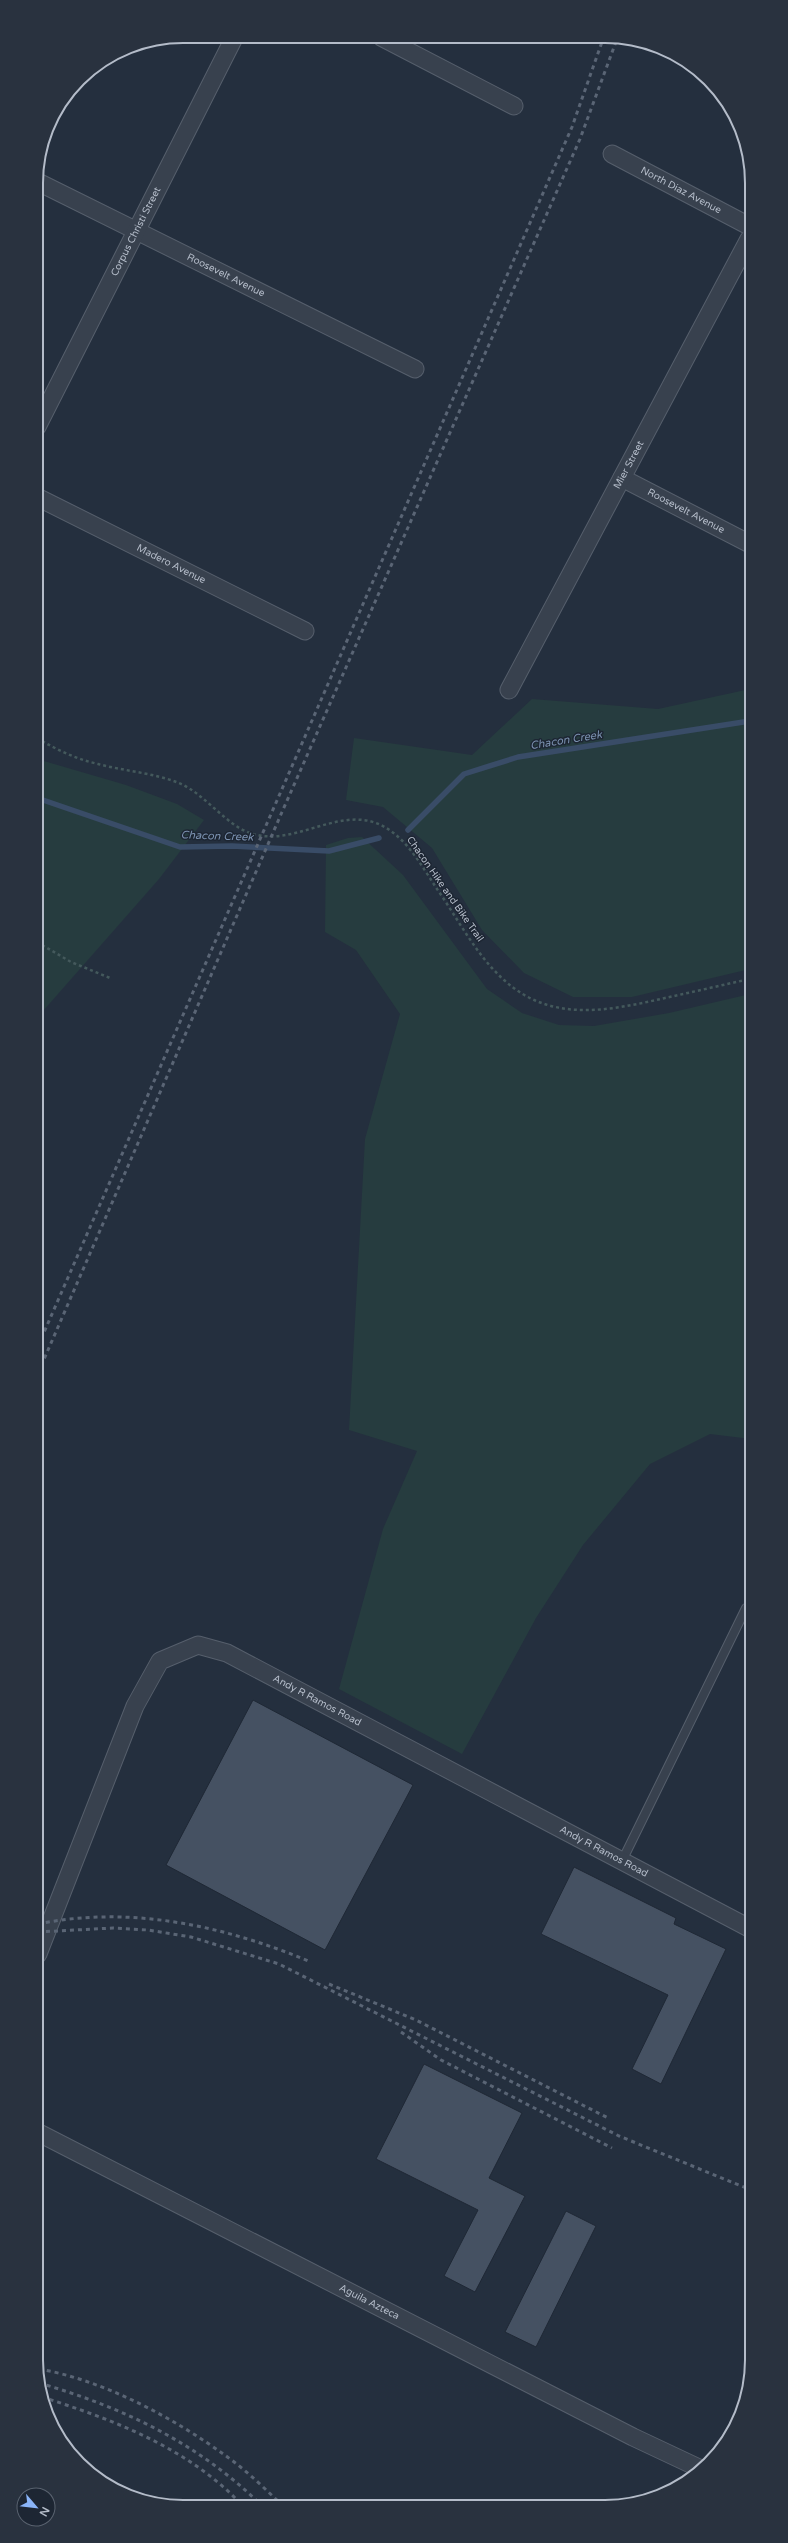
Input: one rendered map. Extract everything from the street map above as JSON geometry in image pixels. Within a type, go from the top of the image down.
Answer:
[{"type":"street","name":"Corpus Christi Street","points":[[43,415],[231,43]]},
{"type":"street","points":[[393,43],[514,106]]},
{"type":"street","name":"North Diaz Avenue","points":[[612,154],[745,224]]},
{"type":"street","name":"Roosevelt Avenue","points":[[43,183],[415,369]]},
{"type":"street","name":"Mier Street","points":[[509,690],[745,247]]},
{"type":"street","name":"Roosevelt Avenue","points":[[622,478],[745,541]]},
{"type":"street","name":"Madero Avenue","points":[[43,500],[305,631]]},
{"type":"street","name":"Andy R Ramos Road","points":[[43,1941],[135,1706],[160,1661],[198,1645],[227,1653],[745,1926]]},
{"type":"street","name":"Aguila Azteca","points":[[43,2136],[626,2433],[695,2467]]},
{"type":"lane","points":[[622,1861],[745,1610]]},
{"type":"path","name":"Chacon Hike and Bike Trail","points":[[43,741],[56,749],[85,761],[181,784],[191,788],[250,834],[278,836],[347,820],[366,820],[378,824],[405,843],[482,955],[502,978],[515,989],[548,1006],[591,1012],[618,1009],[745,980]]},
{"type":"path","points":[[43,946],[71,962],[110,978]]},
{"type":"green space","points":[[745,690],[745,970],[632,997],[573,997],[524,973],[482,930],[432,848],[383,807],[346,800],[354,738],[472,755],[532,699],[658,709]]},
{"type":"green space","points":[[43,761],[126,785],[177,804],[204,820],[159,879],[43,1011]]},
{"type":"green space","points":[[362,837],[403,875],[487,989],[522,1013],[559,1025],[594,1026],[669,1013],[745,995],[745,1438],[710,1434],[650,1464],[583,1545],[536,1618],[462,1754],[339,1689],[383,1529],[417,1451],[349,1430],[365,1139],[400,1014],[356,950],[325,932],[326,845],[348,838]]},
{"type":"building","points":[[253,1700],[413,1785],[325,1950],[166,1865]]},
{"type":"building","points":[[574,1867],[676,1918],[674,1924],[726,1949],[661,2084],[632,2069],[668,1995],[541,1934]]},
{"type":"building","points":[[424,2064],[522,2113],[489,2178],[525,2196],[475,2292],[444,2276],[478,2210],[376,2159]]},
{"type":"building","points":[[566,2211],[596,2226],[536,2347],[505,2332]]},
{"type":"waterway","name":"Chacon Creek","points":[[408,830],[464,774],[518,757],[745,722]]},
{"type":"waterway","name":"Chacon Creek","points":[[43,800],[180,847],[232,846],[329,851],[379,838]]},
{"type":"railway","points":[[43,1335],[572,127],[602,43]]},
{"type":"railway","points":[[43,1362],[282,812],[580,139],[615,43]]},
{"type":"railway","points":[[43,1923],[73,1919],[108,1917],[143,1918],[177,1922],[245,1938],[311,1962]]},
{"type":"railway","points":[[43,1932],[113,1928],[148,1930],[191,1937],[279,1964],[619,2136],[745,2188]]},
{"type":"railway","points":[[329,1984],[416,2020],[610,2119]]},
{"type":"railway","points":[[401,2032],[441,2060],[612,2148]]},
{"type":"railway","points":[[43,2370],[63,2374],[113,2391],[161,2415],[206,2442],[233,2461],[277,2500]]},
{"type":"railway","points":[[46,2385],[100,2403],[185,2445],[236,2482],[256,2500]]},
{"type":"railway","points":[[49,2399],[123,2426],[149,2438],[198,2467],[220,2484],[237,2500]]}]
